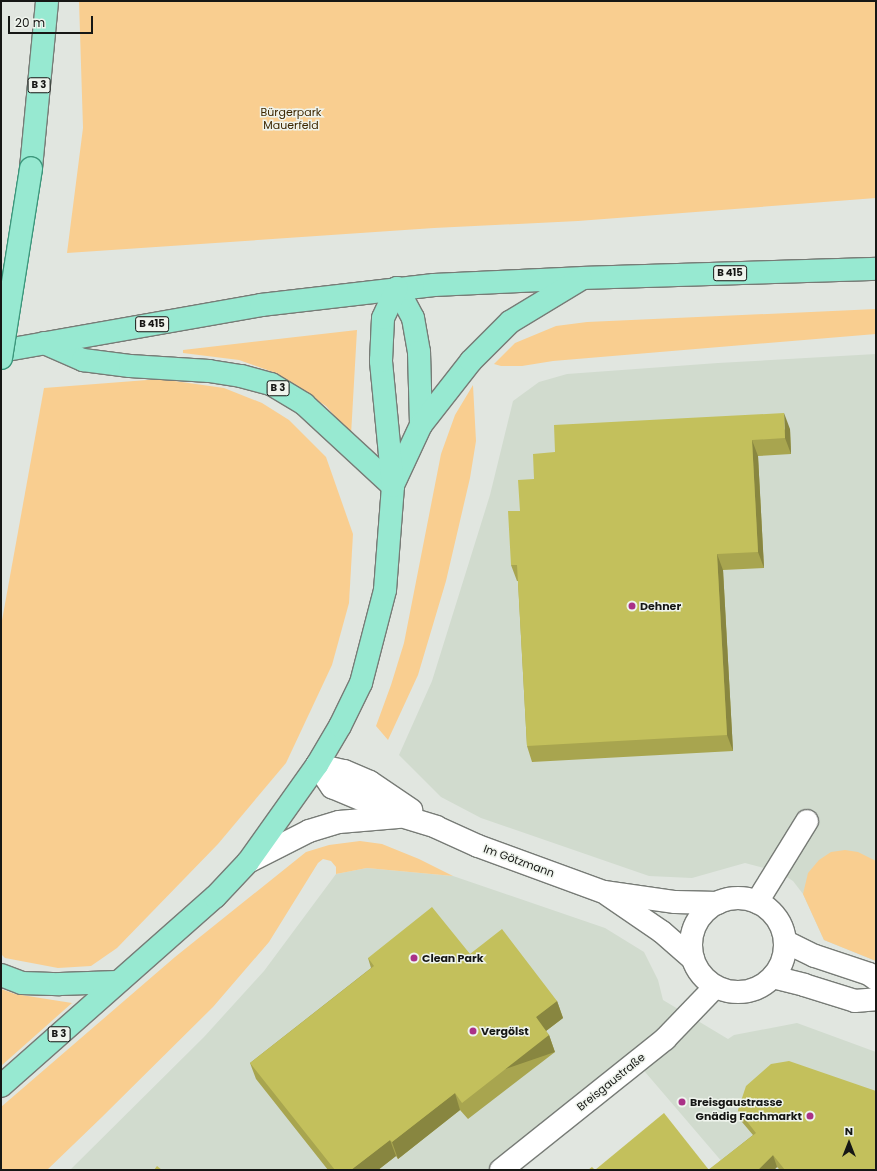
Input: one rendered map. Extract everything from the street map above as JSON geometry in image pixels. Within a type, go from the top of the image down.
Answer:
[{"type":"main road","name":"B 3","points":[[1,358],[31,168],[47,1]]},
{"type":"main road","name":"B 415","points":[[1,351],[261,305],[397,288],[584,278],[876,268]]},
{"type":"main road","name":"B 3","points":[[393,486],[421,425],[471,361],[510,322],[584,278]]},
{"type":"main road","name":"B 3","points":[[397,288],[413,318],[419,352],[421,425]]},
{"type":"main road","name":"B 3","points":[[1,1086],[215,897],[248,862],[317,765],[340,726],[361,683],[385,590],[393,486],[381,361],[383,318],[397,288]]},
{"type":"main road","name":"B 3","points":[[44,343],[83,360],[130,366],[209,371],[241,376],[271,384],[304,404],[393,486]]},
{"type":"main road","points":[[1,975],[22,983],[60,984],[117,982]]},
{"type":"street","points":[[317,765],[332,787],[401,816]]},
{"type":"street","points":[[317,765],[344,771],[370,782],[436,827]]},
{"type":"street","name":"B 3","points":[[248,862],[309,831],[340,822],[401,816],[436,827]]},
{"type":"street","points":[[757,902],[807,821]]},
{"type":"street","name":"Im Götzmann","points":[[436,827],[478,846],[604,892],[675,902],[718,903]]},
{"type":"street","name":"Im Götzmann","points":[[604,892],[662,932],[693,959]]},
{"type":"street","name":"Im Götzmann","points":[[744,898],[757,902],[769,909],[778,918],[783,930],[786,942],[785,955],[781,967],[773,977],[761,987],[746,992],[730,992],[715,987],[705,980],[693,959],[691,946],[695,927],[707,910],[718,903],[730,899],[744,898]]},
{"type":"street","points":[[786,942],[814,956],[868,974],[876,979]]},
{"type":"street","points":[[773,977],[855,1001],[876,999]]},
{"type":"street","name":"Breisgaustraße","points":[[501,1170],[665,1039],[715,987]]},
{"type":"shaded area","points":[[876,354],[876,961],[824,940],[803,894],[793,881],[779,872],[745,863],[692,878],[649,876],[481,818],[441,797],[399,755],[432,681],[490,495],[513,401],[539,382],[567,374],[718,363]]},
{"type":"shaded area","points":[[367,868],[453,876],[605,928],[644,952],[658,980],[663,1000],[728,1039],[734,1035],[797,1023],[876,1052],[876,1170],[729,1170],[634,1059],[487,1170],[70,1170],[204,1037],[264,971],[336,874]]},
{"type":"green space","name":"Bürgerpark Mauerfeld","points":[[79,1],[876,1],[876,198],[578,221],[434,228],[67,253],[83,128]]},
{"type":"green space","points":[[876,309],[876,334],[553,361],[522,366],[501,366],[494,364],[515,343],[556,326],[587,322]]},
{"type":"green space","points":[[357,330],[351,435],[326,406],[273,372],[239,360],[183,353],[183,350]]},
{"type":"green space","points":[[160,379],[224,388],[262,403],[289,420],[326,457],[353,534],[349,603],[332,665],[286,763],[218,844],[117,948],[91,966],[58,968],[5,958],[1,954],[1,626],[44,388]]},
{"type":"green space","points":[[473,385],[476,441],[470,478],[446,581],[418,675],[388,740],[376,726],[404,643],[441,454],[455,415]]},
{"type":"green space","points":[[360,841],[382,844],[419,859],[453,876],[367,868],[336,874],[336,867],[331,861],[323,859],[318,863],[269,942],[213,1007],[101,1118],[47,1170],[1,1170],[1,1107],[175,957],[306,852],[329,845]]},
{"type":"green space","points":[[845,850],[858,852],[876,861],[876,961],[824,940],[803,894],[808,873],[819,860],[831,852]]},
{"type":"green space","points":[[1,989],[15,994],[72,1003],[1,1066]]},
{"type":"building","name":"Dehner","points":[[784,413],[785,438],[752,440],[758,552],[717,554],[727,735],[527,746],[517,565],[511,565],[508,511],[520,511],[518,480],[534,479],[533,454],[555,452],[554,425]]},
{"type":"building","points":[[432,907],[470,954],[502,929],[557,1001],[536,1017],[549,1035],[462,1103],[455,1093],[392,1142],[390,1140],[351,1170],[335,1170],[250,1063],[374,966],[368,958]]},
{"type":"building","name":"Gnädig Fachmarkt","points":[[789,1061],[876,1091],[876,1170],[785,1170],[773,1155],[758,1170],[708,1170],[756,1133],[738,1110],[746,1086],[771,1064]]},
{"type":"building","points":[[664,1113],[709,1170],[595,1170]]},
{"type":"building","points":[[157,1166],[162,1170],[154,1170]]},
{"type":"building","points":[[592,1167],[595,1170],[588,1170]]},
{"type":"place","name":"Dehner","points":[[632,606]]},
{"type":"place","name":"Clean Park","points":[[414,958]]},
{"type":"place","name":"Vergölst","points":[[473,1031]]},
{"type":"place","name":"Breisgaustrasse","points":[[682,1102]]},
{"type":"place","name":"Gnädig Fachmarkt","points":[[810,1116]]}]
